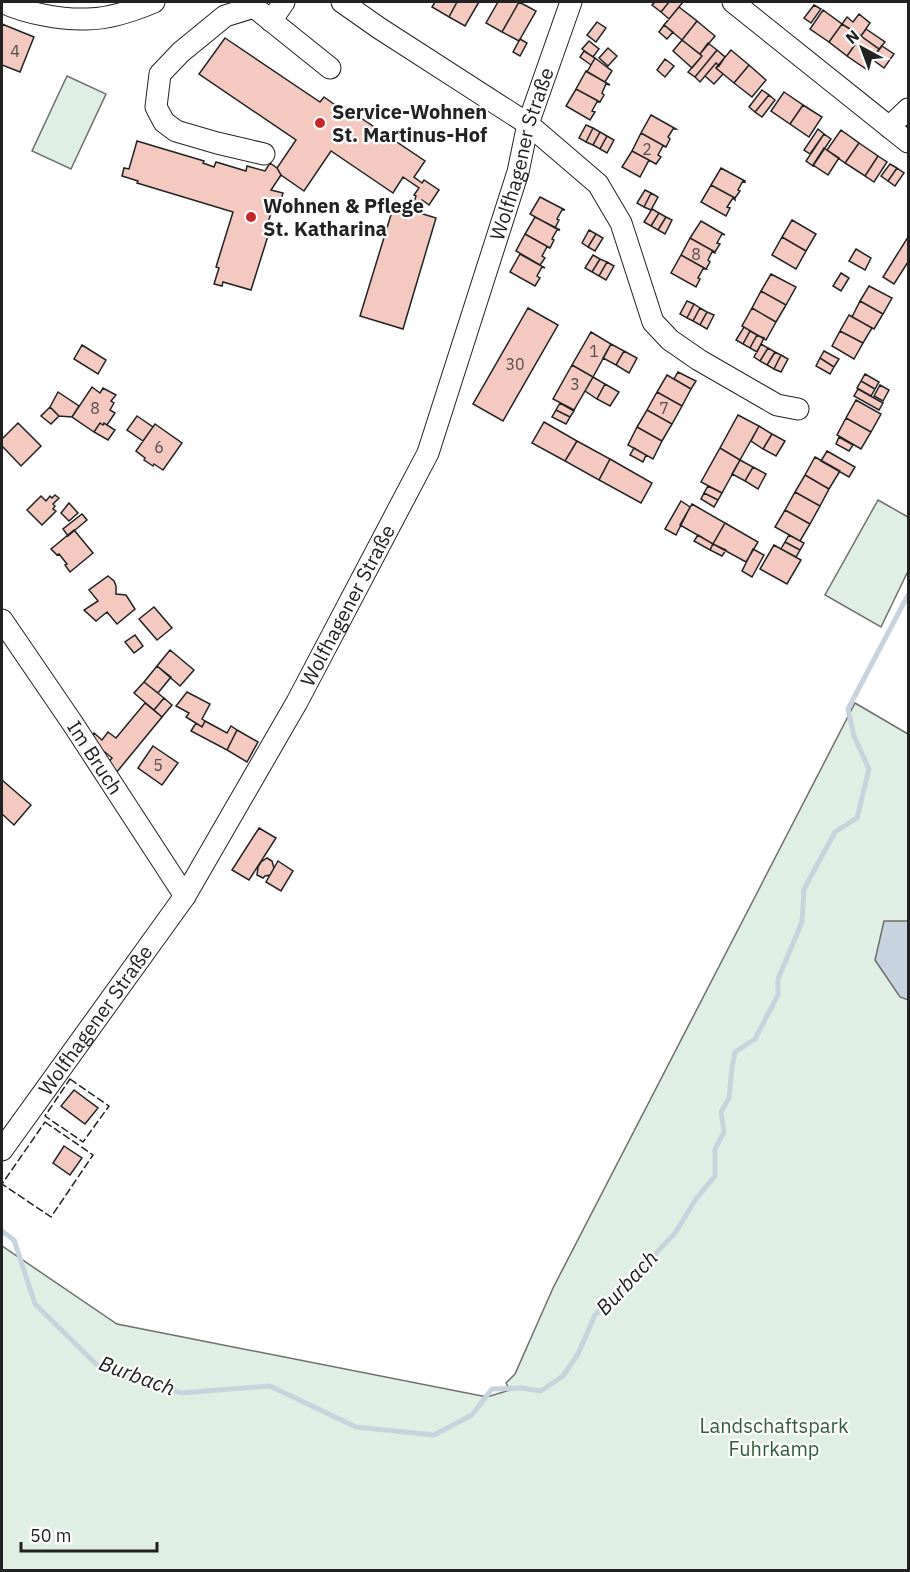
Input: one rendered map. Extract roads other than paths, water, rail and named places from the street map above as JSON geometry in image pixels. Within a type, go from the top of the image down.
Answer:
[{"type":"street","points":[[2,2],[16,9],[88,19],[132,11],[154,2]]},
{"type":"street","points":[[271,21],[284,2]]},
{"type":"street","points":[[342,2],[528,124],[598,184],[621,223],[652,321],[670,340],[699,360],[777,405],[798,409]]},
{"type":"street","name":"Wolfhagener Straße","points":[[2,1150],[185,896],[297,702],[428,453],[518,172],[528,124],[571,2]]},
{"type":"street","points":[[733,2],[909,142]]},
{"type":"street","points":[[264,154],[176,131],[164,122],[156,107],[160,74],[181,52],[225,16],[254,7],[330,68]]},
{"type":"street","points":[[889,127],[909,110]]},
{"type":"street","name":"Im Bruch","points":[[2,620],[185,896]]},
{"type":"waterway","name":"Burbach","points":[[2,1231],[14,1240],[35,1304],[97,1365],[181,1393],[270,1386],[356,1427],[434,1435],[472,1415],[492,1389],[521,1388],[541,1391],[563,1376],[578,1354],[595,1315],[675,1233],[696,1199],[715,1176],[715,1149],[724,1132],[721,1112],[729,1098],[735,1052],[755,1039],[778,995],[778,979],[802,922],[804,889],[835,832],[857,818],[869,769],[854,736],[848,709],[908,595]]},
{"type":"place","name":"Service-Wohnen St. Martinus-Hof","points":[[320,123]]},
{"type":"place","name":"Wohnen & Pflege St. Katharina","points":[[251,217]]},
{"type":"park label","name":"Landschaftspark Fuhrkamp","points":[[774,1438]]}]
